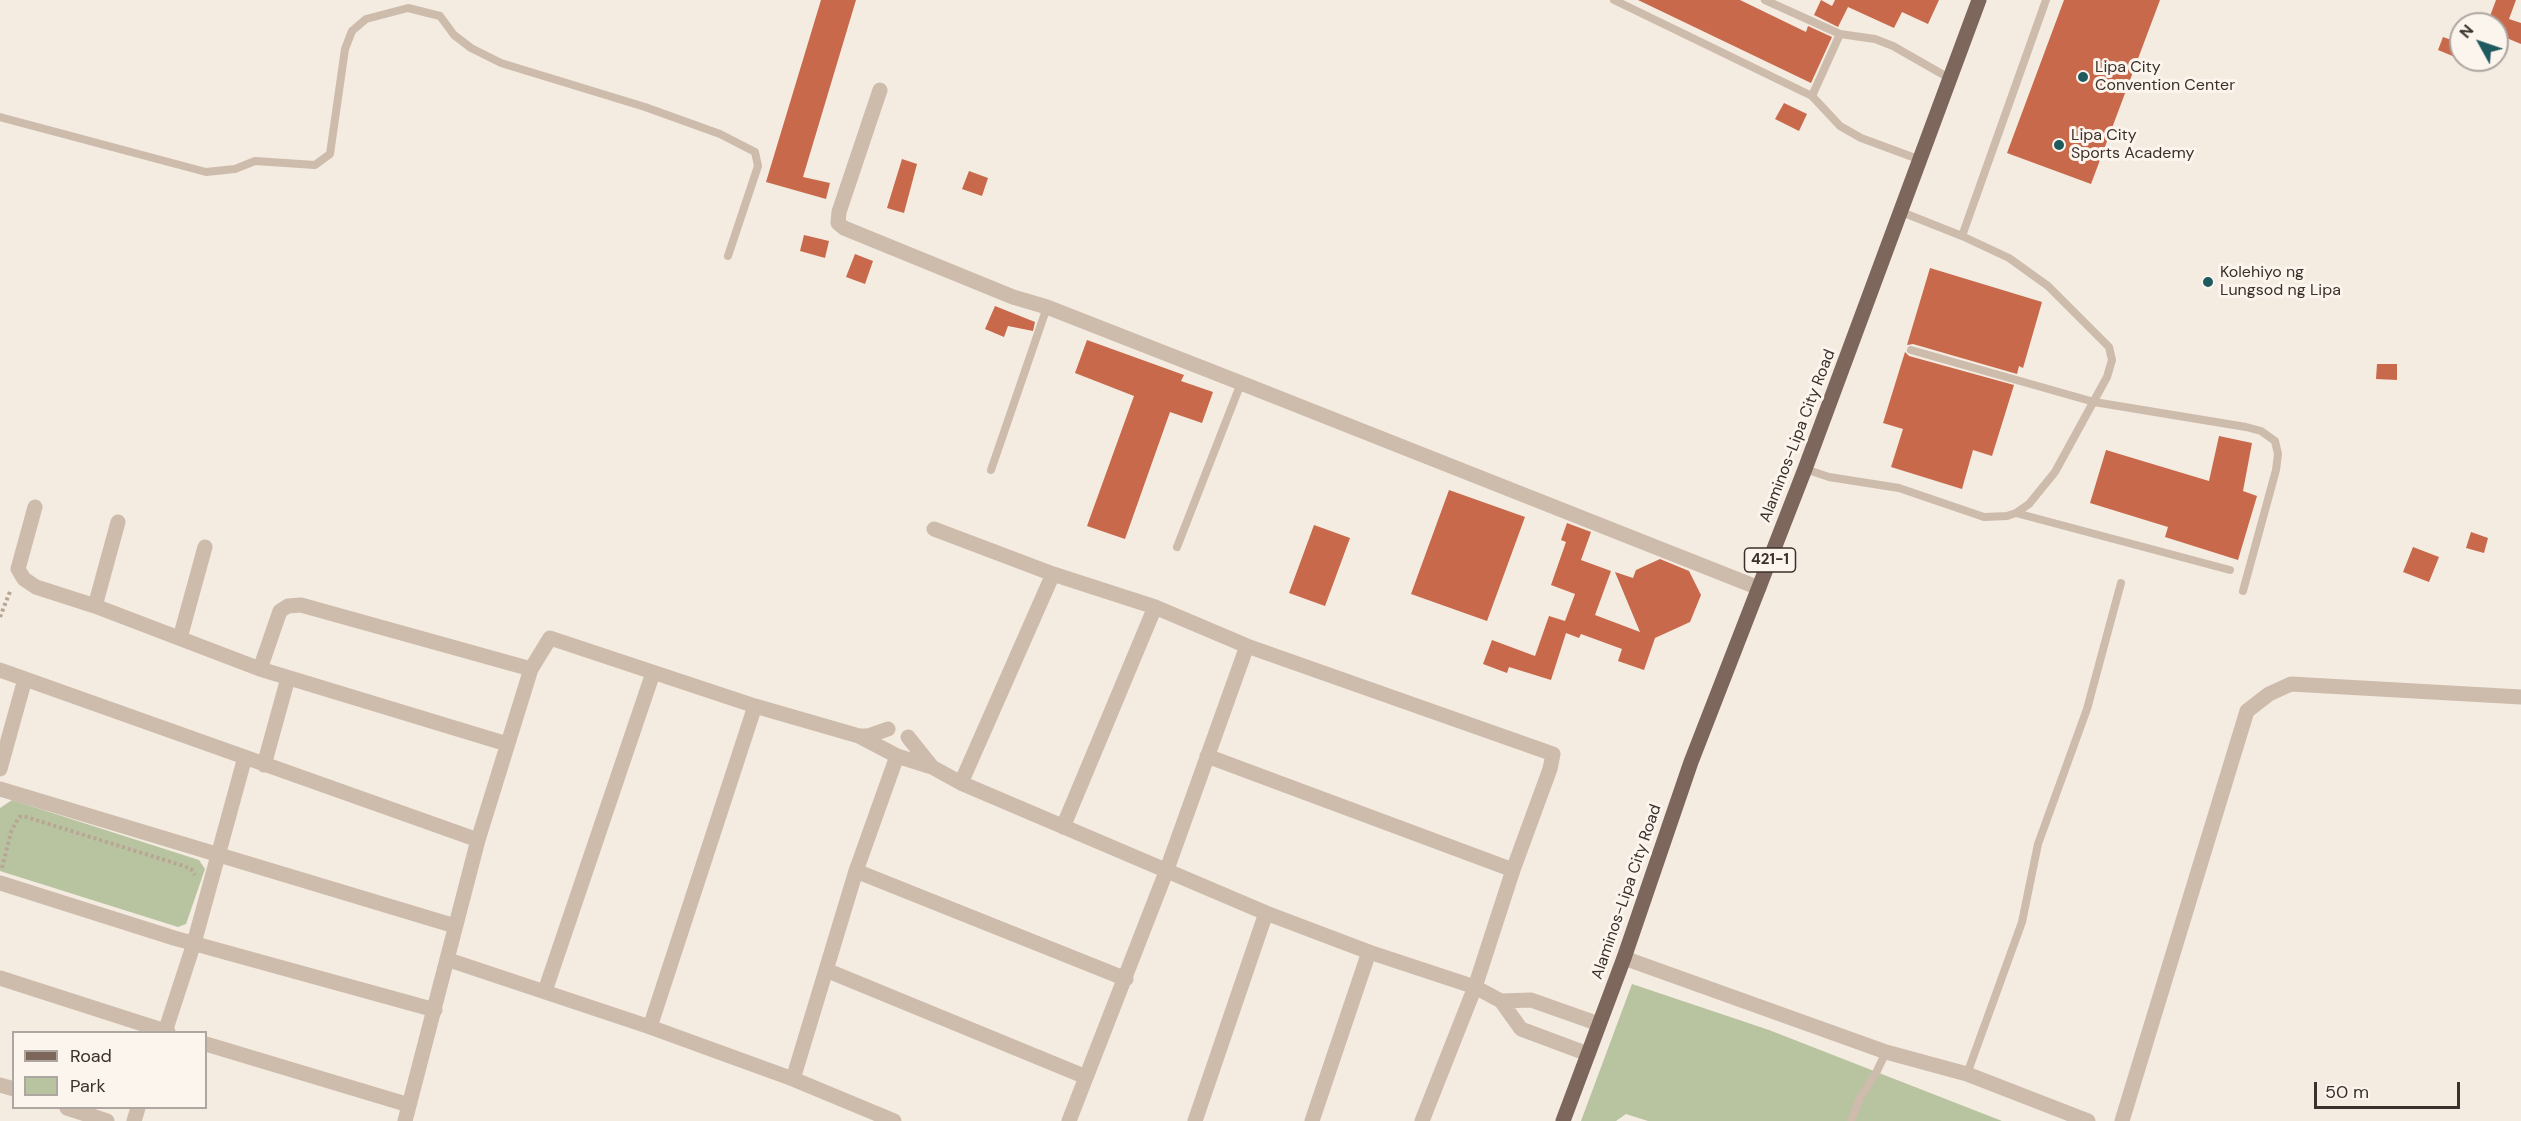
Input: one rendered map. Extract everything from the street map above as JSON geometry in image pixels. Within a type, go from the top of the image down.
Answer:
[{"type":"main road","name":"Alaminos-Lipa City Road","points":[[1563,1121],[1624,958],[1692,762],[1806,469],[1918,159],[1979,0]]},
{"type":"street","points":[[880,90],[839,212],[838,223],[844,228],[1759,588]]},
{"type":"street","points":[[35,507],[18,569],[24,579],[36,587],[95,606],[260,669],[507,744]]},
{"type":"street","points":[[95,606],[118,522]]},
{"type":"street","points":[[934,529],[1053,574],[1155,607],[1247,646],[1553,754],[1550,769],[1475,987],[1422,1121]]},
{"type":"street","points":[[180,638],[205,548]]},
{"type":"street","points":[[961,783],[1053,574]]},
{"type":"street","points":[[260,669],[280,611],[288,606],[301,605],[531,669]]},
{"type":"street","points":[[1064,827],[1155,607]]},
{"type":"street","points":[[405,1121],[449,960],[455,926],[478,840],[531,669],[550,638],[755,706],[859,736],[897,756],[932,767],[961,783],[1266,913],[1369,952],[1475,987],[1501,1001],[1521,1029],[1588,1054]]},
{"type":"street","points":[[1069,1121],[1166,872],[1247,646]]},
{"type":"street","points":[[0,670],[478,840]]},
{"type":"street","points":[[545,991],[653,673]]},
{"type":"street","points":[[264,765],[288,678]]},
{"type":"street","points":[[0,769],[25,679]]},
{"type":"street","points":[[2122,1121],[2247,711],[2268,694],[2291,684],[2521,697]]},
{"type":"street","points":[[650,1027],[755,706]]},
{"type":"street","points":[[859,736],[868,736],[888,729]]},
{"type":"street","points":[[908,737],[932,767]]},
{"type":"street","points":[[793,1079],[856,871],[897,756]]},
{"type":"street","points":[[1207,756],[1514,870]]},
{"type":"street","points":[[166,1031],[194,944],[245,757]]},
{"type":"street","points":[[0,789],[455,926]]},
{"type":"street","points":[[856,871],[1126,978]]},
{"type":"street","points":[[0,883],[194,944],[435,1010]]},
{"type":"street","points":[[1195,1121],[1266,913]]},
{"type":"street","points":[[1312,1121],[1369,952]]},
{"type":"street","points":[[1624,958],[1886,1052],[1967,1074],[2088,1121]]},
{"type":"street","points":[[449,960],[650,1027],[793,1079],[894,1121]]},
{"type":"street","points":[[826,970],[1086,1077]]},
{"type":"street","points":[[0,978],[163,1031]]},
{"type":"street","points":[[1501,1001],[1531,1000],[1599,1024]]},
{"type":"street","points":[[207,1044],[409,1105]]},
{"type":"street","points":[[73,1109],[106,1121]]},
{"type":"lane","points":[[1614,0],[1812,96],[1840,126],[1861,138],[1918,159]]},
{"type":"lane","points":[[1765,0],[1840,34],[1875,39],[1893,46],[1948,78]]},
{"type":"lane","points":[[1962,236],[2046,0]]},
{"type":"lane","points":[[0,117],[206,172],[235,169],[255,161],[315,165],[330,154],[345,49],[352,32],[366,19],[408,8],[440,16],[454,35],[471,48],[501,63],[645,107],[720,134],[755,152],[758,166],[728,256]]},
{"type":"lane","points":[[1812,96],[1840,34]]},
{"type":"lane","points":[[1899,211],[2009,258],[2048,286],[2104,342],[2111,354],[2110,368],[2094,402],[2055,472],[2029,504],[2016,513]]},
{"type":"lane","points":[[991,470],[1047,308]]},
{"type":"lane","points":[[1911,350],[2094,402],[2246,427],[2261,431],[2275,441],[2278,454],[2276,470],[2243,591]]},
{"type":"lane","points":[[1177,547],[1242,383]]},
{"type":"lane","points":[[1806,469],[1830,477],[1899,488],[1984,517],[2016,513],[2230,570]]},
{"type":"lane","points":[[1967,1074],[2022,922],[2038,844],[2087,709],[2121,583]]},
{"type":"lane","points":[[1851,1121],[1860,1098],[1886,1052]]},
{"type":"path","points":[[0,617],[11,589],[24,579]]},
{"type":"path","points":[[0,877],[10,832],[19,817],[23,816],[184,866],[191,869],[195,875]]},
{"type":"green space","points":[[12,800],[199,860],[205,869],[186,924],[178,927],[0,871],[0,808]]},
{"type":"green space","points":[[1632,984],[1769,1030],[2002,1121],[1648,1121],[1626,1114],[1616,1121],[1581,1121]]},
{"type":"building","points":[[821,0],[856,0],[803,177],[830,183],[826,199],[766,182]]},
{"type":"building","points":[[1638,0],[1740,0],[1806,32],[1808,26],[1832,37],[1811,83]]},
{"type":"building","points":[[1821,0],[1832,6],[1835,0],[1939,0],[1928,24],[1902,12],[1894,28],[1848,7],[1838,27],[1814,15]]},
{"type":"building","name":"Lipa City Convention Center","points":[[2064,0],[2160,0],[2091,184],[2007,153]]},
{"type":"building","points":[[2496,0],[2516,0],[2509,19],[2509,12],[2492,12]]},
{"type":"building","points":[[2509,19],[2521,23],[2521,44],[2509,39]]},
{"type":"building","points":[[2443,37],[2449,39],[2449,55],[2438,50]]},
{"type":"building","points":[[1784,103],[1807,114],[1799,131],[1775,119]]},
{"type":"building","points":[[902,159],[917,164],[904,213],[887,208]]},
{"type":"building","points":[[969,171],[988,178],[982,196],[962,189]]},
{"type":"building","points":[[804,235],[829,241],[825,258],[800,251]]},
{"type":"building","points":[[855,254],[873,261],[865,284],[846,277]]},
{"type":"building","points":[[1930,268],[2042,302],[2023,368],[2019,366],[2017,374],[1913,344],[1907,345]]},
{"type":"building","points":[[995,306],[1035,322],[1033,331],[1008,326],[1004,337],[985,329]]},
{"type":"building","points":[[1087,340],[1184,375],[1181,381],[1213,392],[1202,423],[1170,412],[1125,539],[1087,526],[1134,396],[1075,373]]},
{"type":"building","points":[[1905,352],[1909,356],[2014,385],[1992,456],[1973,450],[1962,489],[1891,467],[1903,429],[1883,423]]},
{"type":"building","points":[[2377,364],[2397,364],[2397,380],[2376,379]]},
{"type":"building","points":[[2219,436],[2252,443],[2243,491],[2257,496],[2238,560],[2165,537],[2168,527],[2090,503],[2106,450],[2209,481]]},
{"type":"building","points":[[1449,490],[1525,517],[1487,621],[1411,594]]},
{"type":"building","points":[[1567,523],[1591,532],[1581,560],[1611,571],[1595,615],[1640,632],[1615,572],[1633,578],[1636,570],[1660,559],[1689,571],[1701,595],[1690,622],[1655,638],[1644,670],[1618,661],[1622,649],[1581,634],[1579,638],[1566,633],[1551,680],[1509,667],[1507,673],[1483,664],[1492,640],[1535,656],[1549,616],[1565,621],[1575,594],[1551,585],[1566,542],[1561,540]]},
{"type":"building","points":[[1314,525],[1350,538],[1325,606],[1289,593]]},
{"type":"building","points":[[2471,532],[2488,538],[2484,553],[2466,548]]},
{"type":"building","points":[[2413,547],[2439,557],[2429,582],[2403,572]]},
{"type":"place","name":"Lipa City Convention Center","points":[[2083,77]]},
{"type":"place","name":"Lipa City Sports Academy","points":[[2059,145]]},
{"type":"place","name":"Kolehiyo ng Lungsod ng Lipa","points":[[2208,282]]}]
